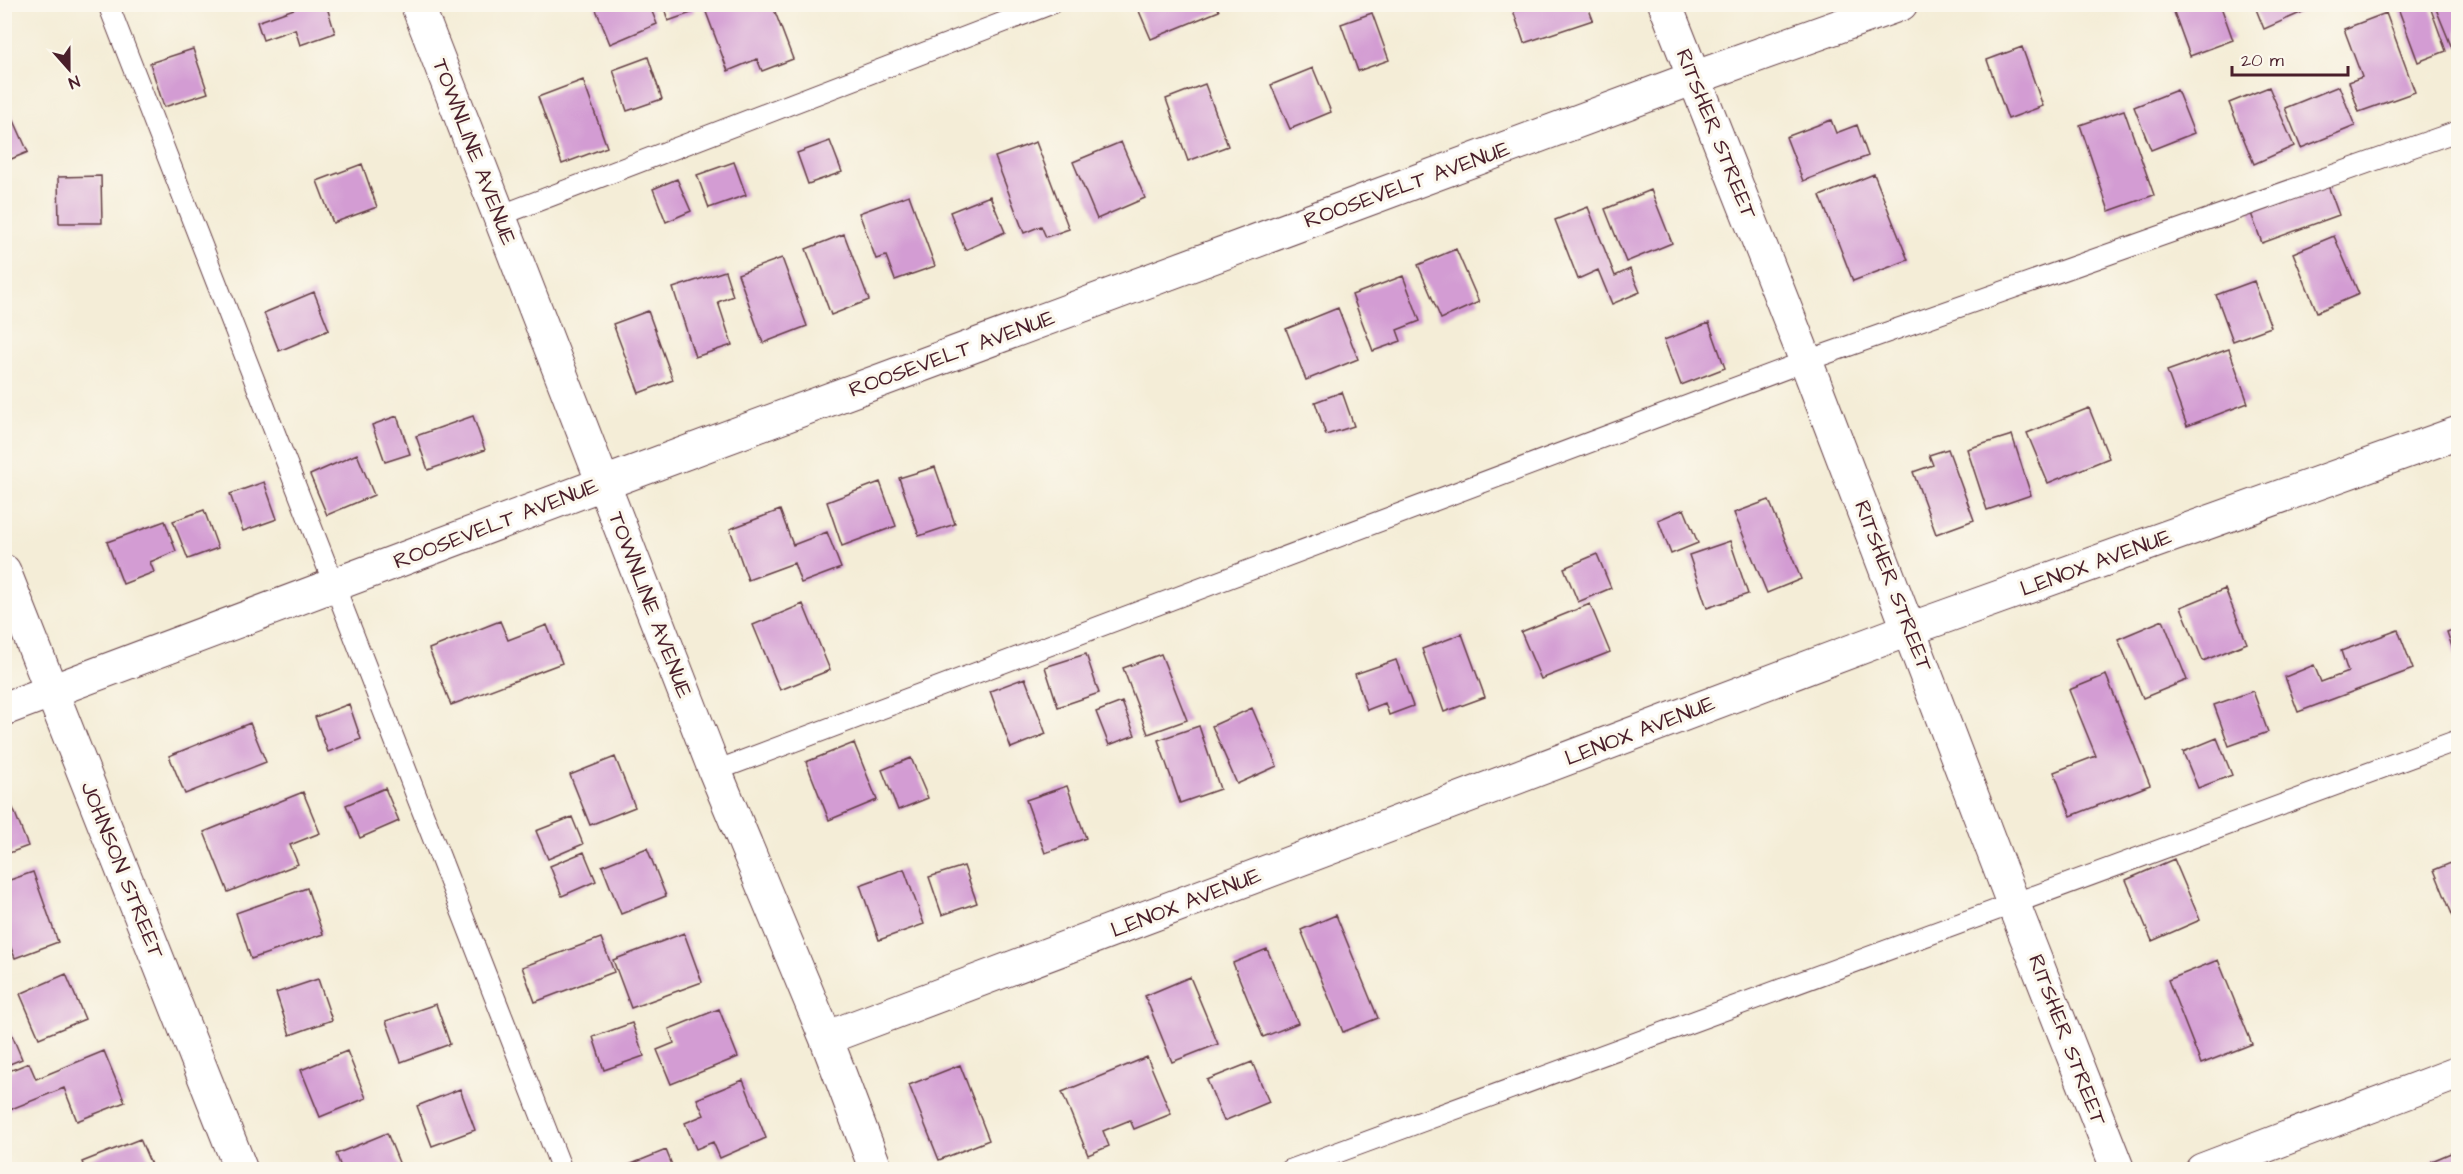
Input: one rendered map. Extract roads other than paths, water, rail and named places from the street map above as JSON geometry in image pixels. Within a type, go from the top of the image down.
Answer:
[{"type":"street","name":"TOWNLINE AVENUE","points":[[417,4],[602,484],[715,771],[826,1038],[876,1170]]},
{"type":"street","name":"RITSHER STREET","points":[[1665,4],[1806,361],[2013,903],[2118,1170]]},
{"type":"street","name":"ROOSEVELT AVENUE","points":[[4,709],[1694,78],[1901,4]]},
{"type":"street","name":"LENOX AVENUE","points":[[826,1038],[1910,629],[2458,433]]},
{"type":"street","name":"JOHNSON STREET","points":[[4,571],[242,1170]]},
{"type":"street","points":[[2202,1170],[2458,1073]]},
{"type":"lane","points":[[108,4],[562,1170]]},
{"type":"lane","points":[[499,216],[1051,4]]},
{"type":"lane","points":[[715,771],[1806,361],[2458,131]]},
{"type":"lane","points":[[1290,1170],[2458,740]]}]
